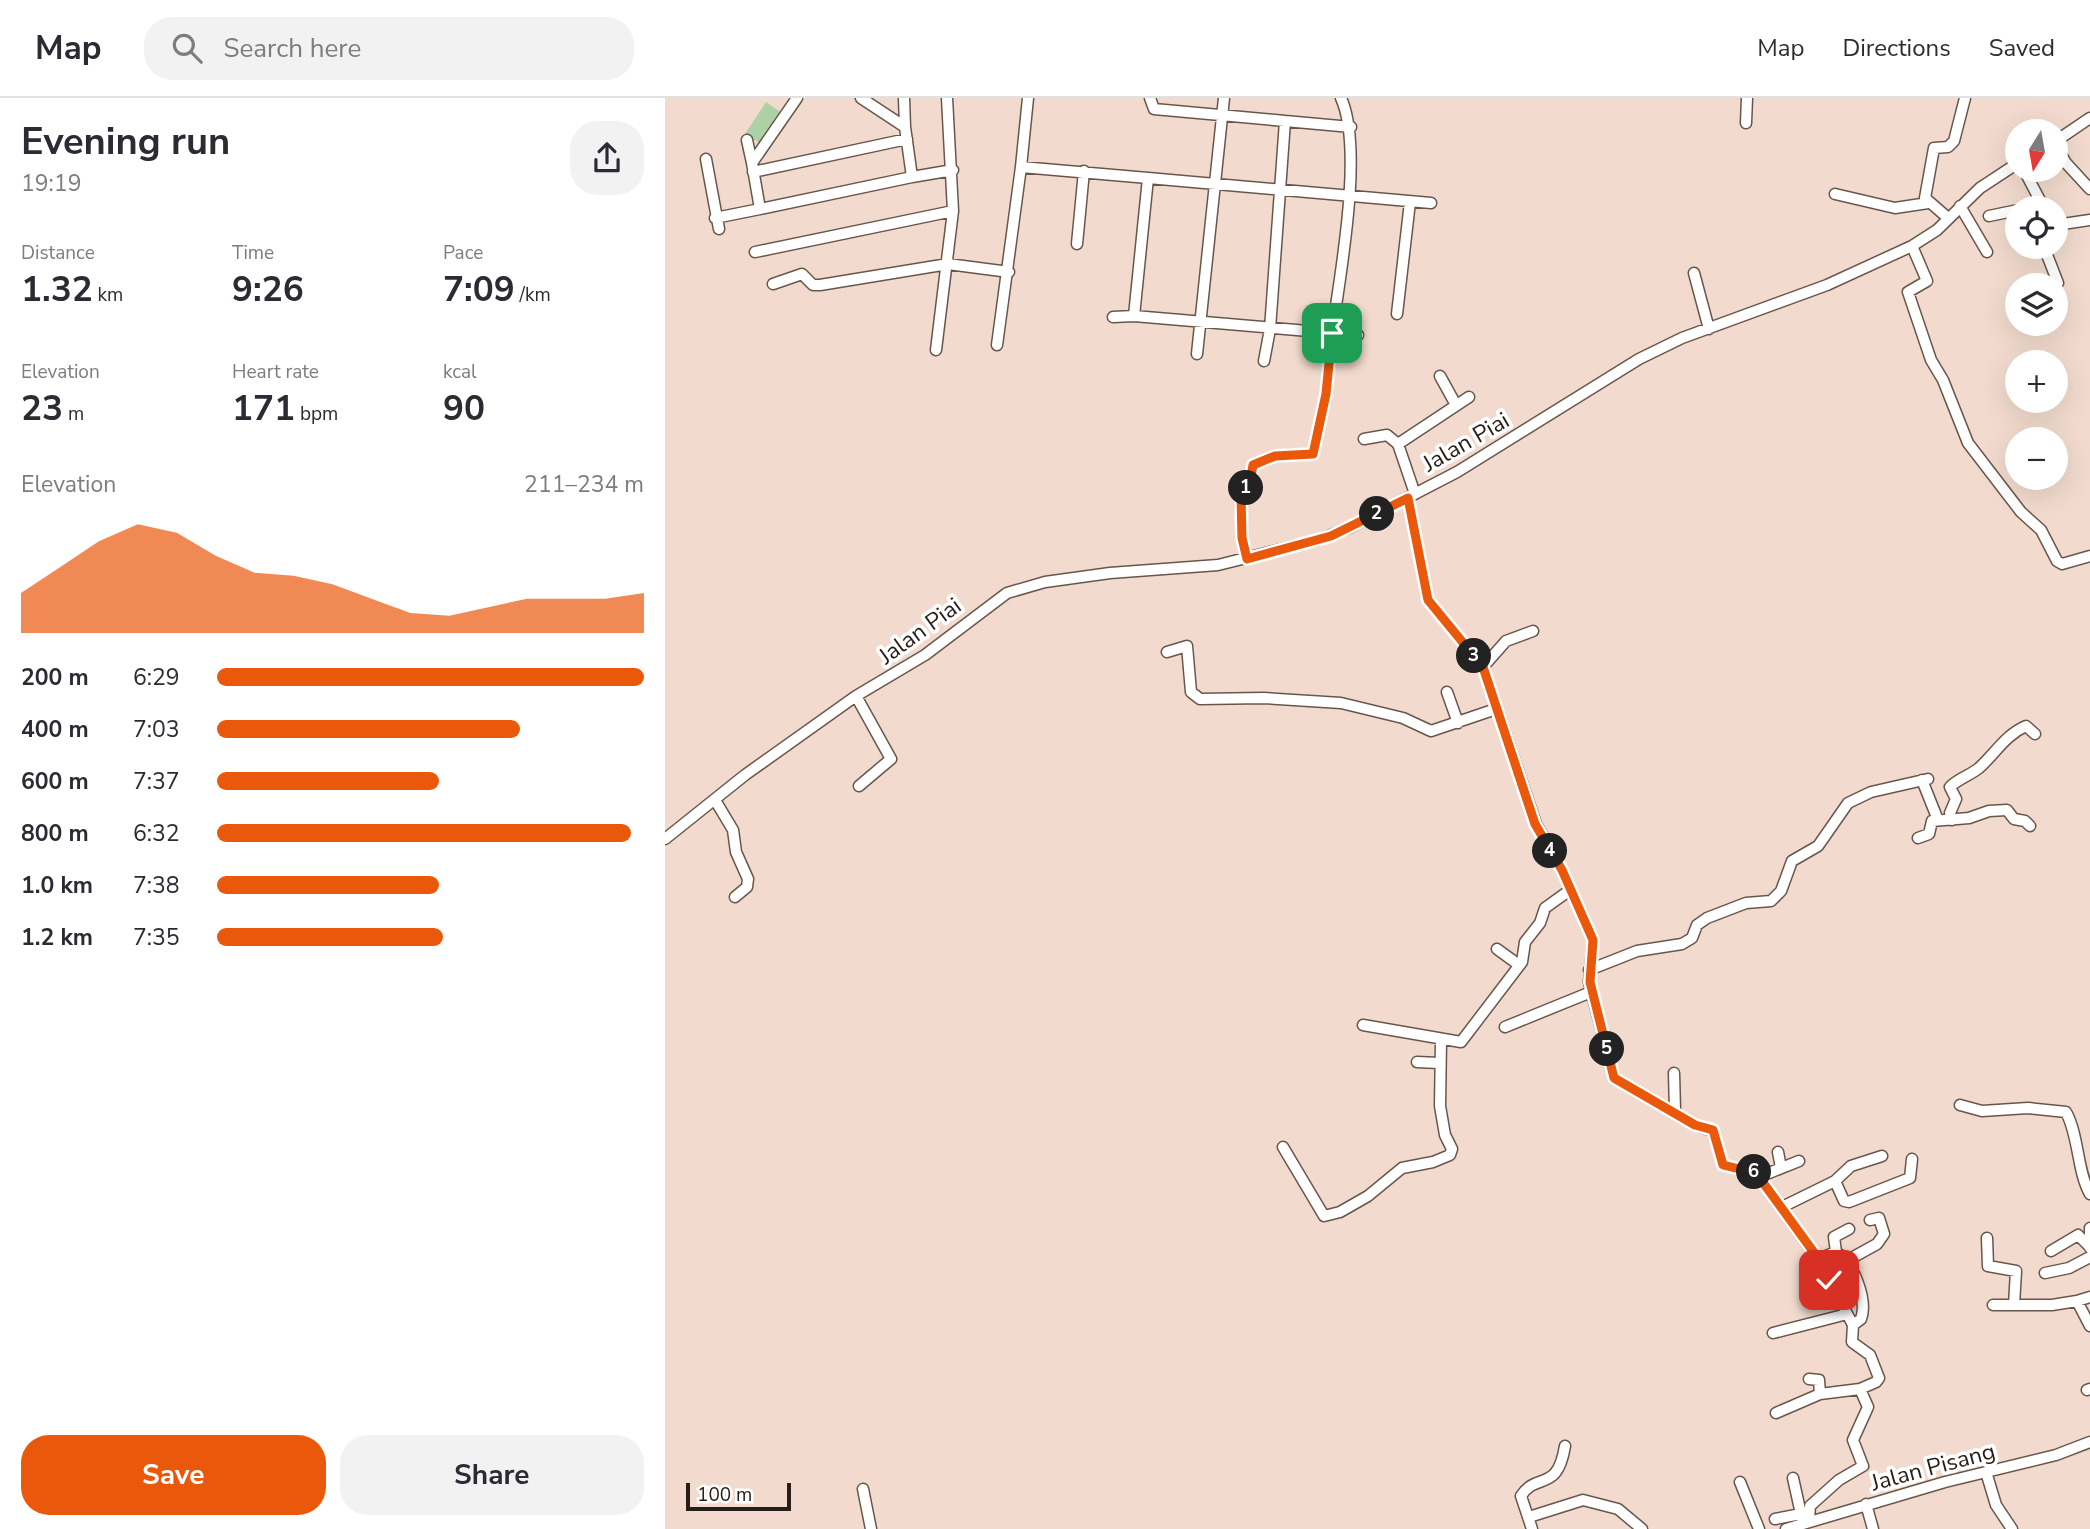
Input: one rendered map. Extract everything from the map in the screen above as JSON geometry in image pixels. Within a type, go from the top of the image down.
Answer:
[{"type":"street","points":[[752,168],[797,98]]},
{"type":"street","points":[[861,98],[905,127]]},
{"type":"street","points":[[904,98],[912,177]]},
{"type":"street","points":[[936,350],[953,211],[953,170],[947,98]]},
{"type":"street","points":[[997,345],[1009,272],[1028,98]]},
{"type":"street","points":[[1150,98],[1154,109],[1351,127]]},
{"type":"street","points":[[1197,354],[1224,98]]},
{"type":"street","points":[[1247,559],[1241,518],[1241,493],[1250,483],[1253,465],[1275,456],[1313,454],[1326,394],[1347,197],[1351,127],[1341,98]]},
{"type":"street","points":[[1746,123],[1747,98]]},
{"type":"street","points":[[1948,218],[1928,204],[1925,192],[1934,148],[1951,145],[1965,98]]},
{"type":"street","points":[[2069,132],[2090,118]]},
{"type":"street","points":[[1264,361],[1270,329],[1285,121]]},
{"type":"street","points":[[752,168],[907,139]]},
{"type":"street","points":[[747,140],[760,209]]},
{"type":"street","points":[[706,159],[719,229]]},
{"type":"street","points":[[2069,166],[2090,190]]},
{"type":"street","points":[[1021,167],[1430,203]]},
{"type":"street","points":[[715,218],[953,170]]},
{"type":"street","points":[[1077,244],[1084,171]]},
{"type":"street","name":"Jalan Piai","points":[[665,839],[745,775],[856,696],[897,674],[997,599],[1020,588],[1110,573],[1201,568],[1247,559],[1331,536],[1412,496],[1487,454],[1639,359],[1709,329],[1806,294],[1912,246],[1937,230],[1960,206],[2005,173]]},
{"type":"street","points":[[1134,316],[1148,178]]},
{"type":"street","points":[[1835,194],[1895,208],[1928,204]]},
{"type":"street","points":[[1397,314],[1410,202]]},
{"type":"street","points":[[1960,206],[1987,251]]},
{"type":"street","points":[[755,252],[953,211]]},
{"type":"street","points":[[1989,216],[2005,213]]},
{"type":"street","points":[[2068,223],[2090,220]]},
{"type":"street","points":[[1912,246],[1927,281],[1908,292],[1931,360],[1943,380],[1968,443],[2021,512],[2041,530],[2057,561],[2062,564],[2090,556]]},
{"type":"street","points":[[773,284],[802,274],[813,285],[820,285],[947,264],[1009,272]]},
{"type":"street","points":[[1693,274],[1709,329]]},
{"type":"street","points":[[1112,317],[1134,316],[1358,335]]},
{"type":"street","points":[[1440,376],[1456,405]]},
{"type":"street","points":[[1398,444],[1469,397]]},
{"type":"street","points":[[1364,439],[1387,435],[1398,444],[1412,496],[1428,600],[1483,667],[1535,824],[1562,870],[1593,940],[1589,970],[1591,992],[1614,1078],[1695,1125],[1713,1130],[1723,1165],[1751,1171],[1759,1177],[1820,1263],[1853,1325],[1852,1342],[1870,1355],[1879,1378],[1860,1389],[1820,1394],[1776,1413]]},
{"type":"street","points":[[1483,667],[1506,641],[1533,631]]},
{"type":"street","points":[[1167,652],[1187,646],[1191,692],[1200,699],[1329,702],[1408,720],[1431,731],[1496,709]]},
{"type":"street","points":[[1447,692],[1458,723]]},
{"type":"street","points":[[856,696],[891,759],[859,786]]},
{"type":"street","points":[[1952,820],[1950,813],[1956,799],[1950,787],[1982,766],[1997,746],[2019,729],[2026,726],[2035,734]]},
{"type":"street","points":[[1589,970],[1637,951],[1682,944],[1692,938],[1697,925],[1707,918],[1746,903],[1771,901],[1781,891],[1792,861],[1818,846],[1848,803],[1871,792],[1925,780],[1938,820]]},
{"type":"street","points":[[715,800],[733,830],[736,852],[748,879],[747,887],[735,897]]},
{"type":"street","points":[[1918,838],[1929,834],[1932,821],[1969,818],[2000,808],[2030,826]]},
{"type":"street","points":[[1363,1025],[1441,1041],[1457,1043],[1464,1039],[1519,965],[1525,942],[1540,923],[1545,908],[1570,890]]},
{"type":"street","points":[[1497,949],[1519,965]]},
{"type":"street","points":[[1505,1027],[1591,992]]},
{"type":"street","points":[[1283,1147],[1324,1216],[1340,1212],[1368,1196],[1402,1168],[1444,1159],[1453,1149],[1441,1120],[1441,1041]]},
{"type":"street","points":[[1417,1062],[1439,1063]]},
{"type":"street","points":[[1674,1073],[1675,1111]]},
{"type":"street","points":[[1960,1105],[1982,1111],[2018,1108],[2066,1112],[2074,1131],[2074,1145],[2082,1160],[2084,1182],[2090,1194]]},
{"type":"street","points":[[1778,1152],[1781,1168]]},
{"type":"street","points":[[1782,1207],[1835,1181],[1846,1169],[1882,1156]]},
{"type":"street","points":[[1835,1181],[1844,1201],[1849,1202],[1910,1178],[1912,1159]]},
{"type":"street","points":[[1759,1177],[1799,1161]]},
{"type":"street","points":[[1848,1260],[1877,1244],[1884,1234],[1879,1218],[1870,1220]]},
{"type":"street","points":[[2090,1228],[2090,1247]]},
{"type":"street","points":[[1849,1229],[1834,1237],[1836,1252],[1848,1260],[1863,1310],[1861,1319],[1853,1325]]},
{"type":"street","points":[[2051,1251],[2078,1235],[2090,1247]]},
{"type":"street","points":[[1987,1238],[1988,1266],[2015,1271],[2014,1305]]},
{"type":"street","points":[[1810,1269],[1836,1252]]},
{"type":"street","points":[[2045,1273],[2069,1268],[2090,1257]]},
{"type":"street","points":[[1993,1305],[2052,1305],[2090,1297]]},
{"type":"street","points":[[2077,1301],[2090,1326]]},
{"type":"street","points":[[1773,1333],[1847,1314]]},
{"type":"street","points":[[1809,1379],[1819,1380],[1820,1394]]},
{"type":"street","points":[[1804,1519],[1810,1506],[1839,1480],[1863,1466],[1853,1445],[1855,1433],[1868,1406],[1860,1389]]},
{"type":"street","name":"Jalan Pisang","points":[[1786,1529],[1804,1519],[2056,1455],[2090,1442]]},
{"type":"street","points":[[1532,1529],[1521,1504],[1522,1493],[1556,1473],[1562,1464],[1565,1446]]},
{"type":"street","points":[[1986,1472],[1996,1505],[2012,1529]]},
{"type":"street","points":[[1793,1478],[1804,1519]]},
{"type":"street","points":[[1740,1482],[1759,1529]]},
{"type":"street","points":[[863,1489],[871,1529]]},
{"type":"street","points":[[1529,1517],[1583,1500],[1618,1509],[1642,1529]]},
{"type":"street","points":[[1866,1504],[1873,1529]]},
{"type":"street","points":[[1775,1519],[1804,1519]]},
{"type":"green space","points":[[766,102],[782,113],[761,144],[745,134]]},
{"type":"route","points":[[1332,333],[1326,394],[1313,454],[1275,456],[1258,461],[1253,465],[1250,483],[1241,493],[1242,538],[1247,559],[1331,536],[1408,498],[1428,600],[1444,623],[1483,667],[1535,824],[1562,870],[1588,924],[1594,946],[1589,966],[1591,992],[1602,1025],[1614,1078],[1695,1125],[1713,1130],[1723,1165],[1756,1173],[1764,1188],[1782,1207],[1815,1254],[1829,1280]]}]
